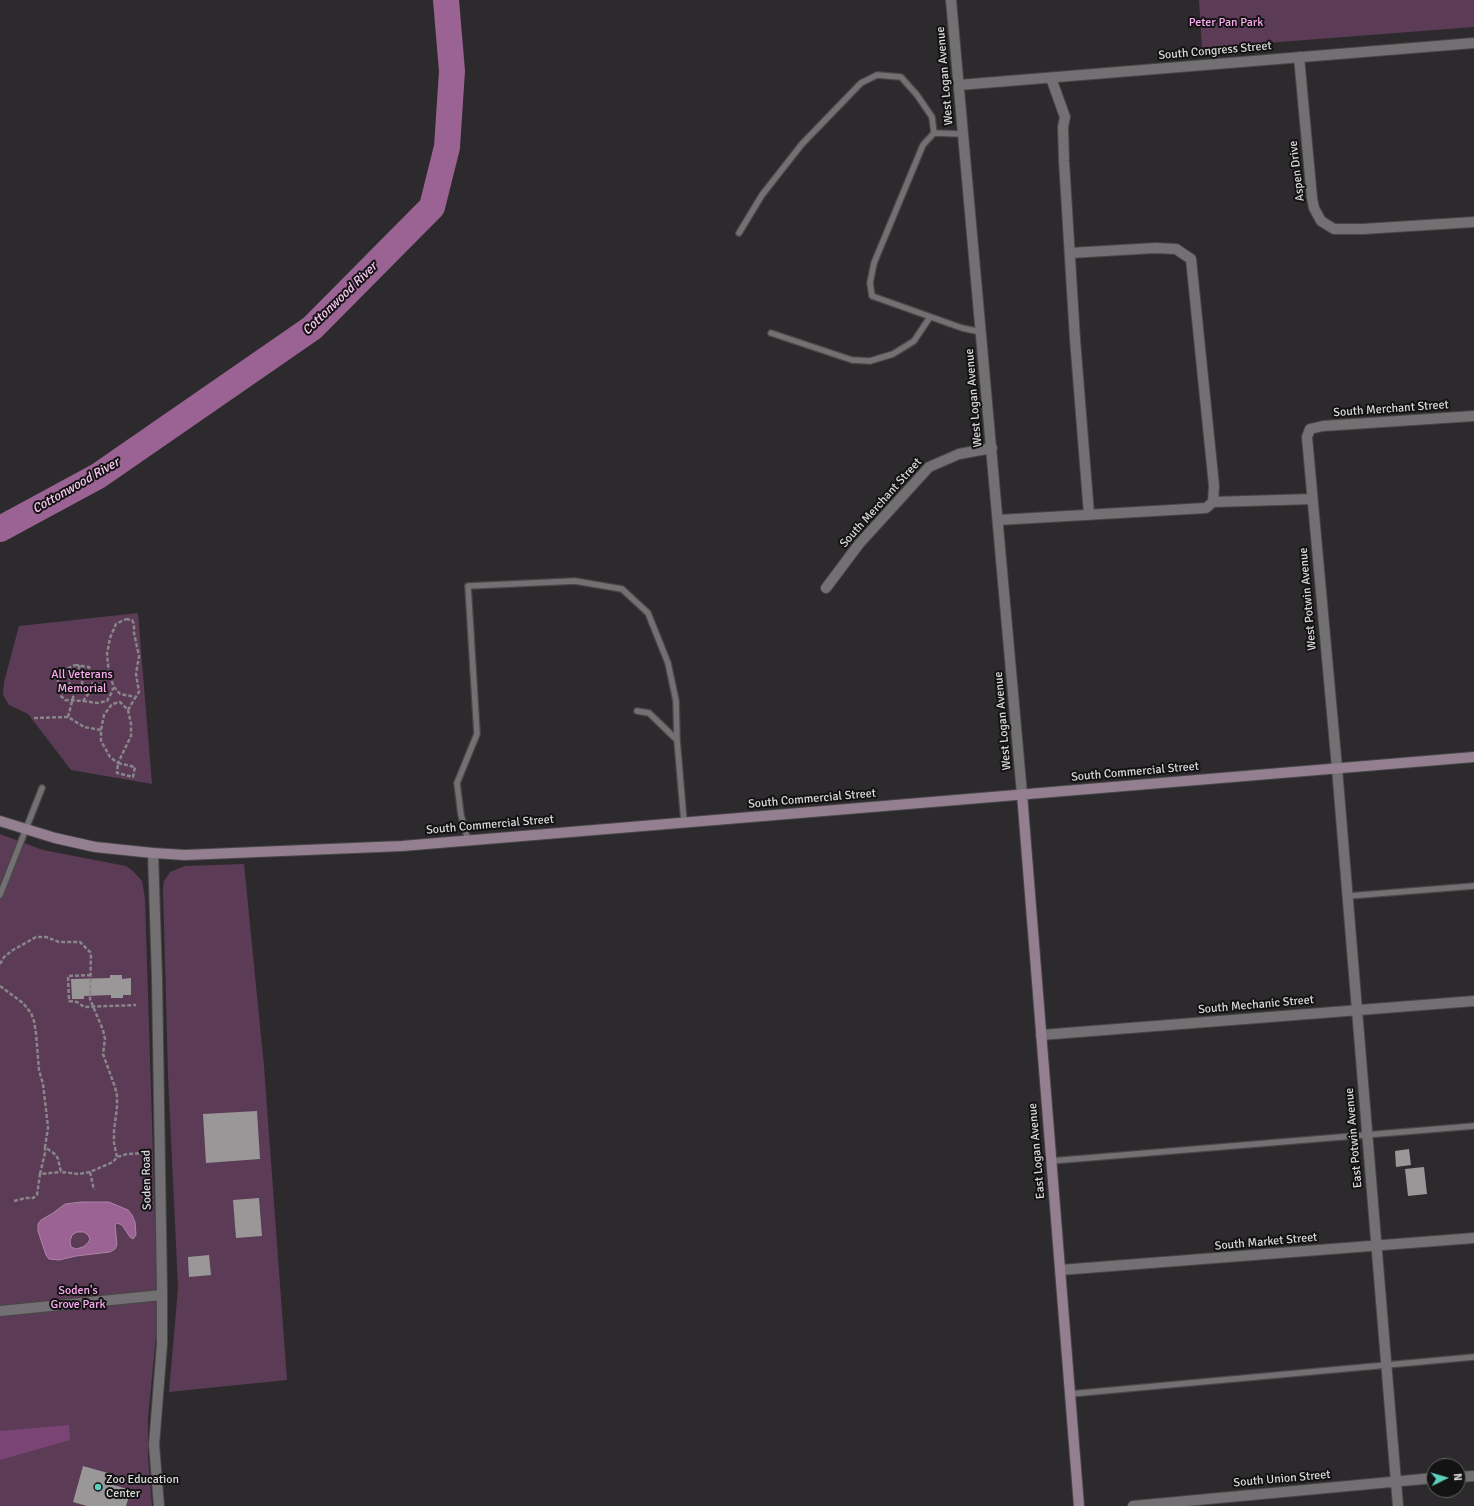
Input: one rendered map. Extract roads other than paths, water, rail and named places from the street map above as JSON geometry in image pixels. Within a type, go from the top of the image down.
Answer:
[{"type":"main road","name":"South Commercial Street","points":[[0,821],[55,838],[95,847],[152,854],[185,855],[402,846],[1474,757]]},
{"type":"main road","name":"East Logan Avenue","points":[[1022,794],[1079,1506]]},
{"type":"street","name":"West Logan Avenue","points":[[951,0],[1022,794]]},
{"type":"street","name":"South Congress Street","points":[[959,85],[1474,43]]},
{"type":"street","name":"Aspen Drive","points":[[1299,57],[1312,198],[1314,208],[1321,221],[1334,229],[1362,229],[1474,222]]},
{"type":"street","points":[[1051,78],[1065,117],[1064,161],[1075,339],[1089,514]]},
{"type":"street","points":[[1070,253],[1155,248],[1176,249],[1191,258],[1214,486],[1213,502]]},
{"type":"street","name":"South Merchant Street","points":[[1310,429],[1323,426],[1474,416]]},
{"type":"street","name":"West Potwin Avenue","points":[[1310,429],[1307,437],[1337,768]]},
{"type":"street","name":"South Merchant Street","points":[[826,588],[859,544],[929,467],[959,454],[992,448]]},
{"type":"street","points":[[998,520],[1206,508],[1213,502],[1312,499]]},
{"type":"street","name":"East Potwin Avenue","points":[[1337,768],[1398,1506]]},
{"type":"street","name":"Soden Road","points":[[152,854],[157,978],[162,1295],[162,1344],[154,1445],[159,1506]]},
{"type":"street","name":"South Mechanic Street","points":[[1041,1035],[1474,1001]]},
{"type":"street","name":"South Market Street","points":[[1060,1270],[1474,1238]]},
{"type":"street","points":[[0,1311],[162,1295]]},
{"type":"street","name":"South Union Street","points":[[1133,1506],[1426,1479]]},
{"type":"lane","points":[[739,233],[762,195],[802,144],[861,83],[877,75],[901,77],[917,95],[932,117],[934,133],[923,146],[874,263],[870,283],[872,296],[962,328],[981,332]]},
{"type":"lane","points":[[934,133],[963,134]]},
{"type":"lane","points":[[771,333],[852,360],[870,361],[893,354],[914,340],[930,317]]},
{"type":"lane","points":[[468,840],[461,815],[457,783],[477,734],[468,586],[575,581],[622,589],[648,613],[668,663],[676,701],[677,740],[684,822]]},
{"type":"lane","points":[[637,711],[649,713],[677,740]]},
{"type":"lane","points":[[0,895],[42,788]]},
{"type":"lane","points":[[1348,896],[1474,886]]},
{"type":"lane","points":[[1051,1160],[1474,1126]]},
{"type":"lane","points":[[1070,1394],[1474,1356]]},
{"type":"waterway","name":"Cottonwood River","points":[[0,529],[98,476],[312,328],[432,207],[447,147],[452,71],[446,0]]},
{"type":"place","name":"Zoo Education Center","points":[[98,1487]]},
{"type":"park label","name":"Peter Pan Park","points":[[1226,23]]},
{"type":"park label","name":"All Veterans Memorial","points":[[82,682]]},
{"type":"park label","name":"Soden's Grove Park","points":[[78,1298]]}]
